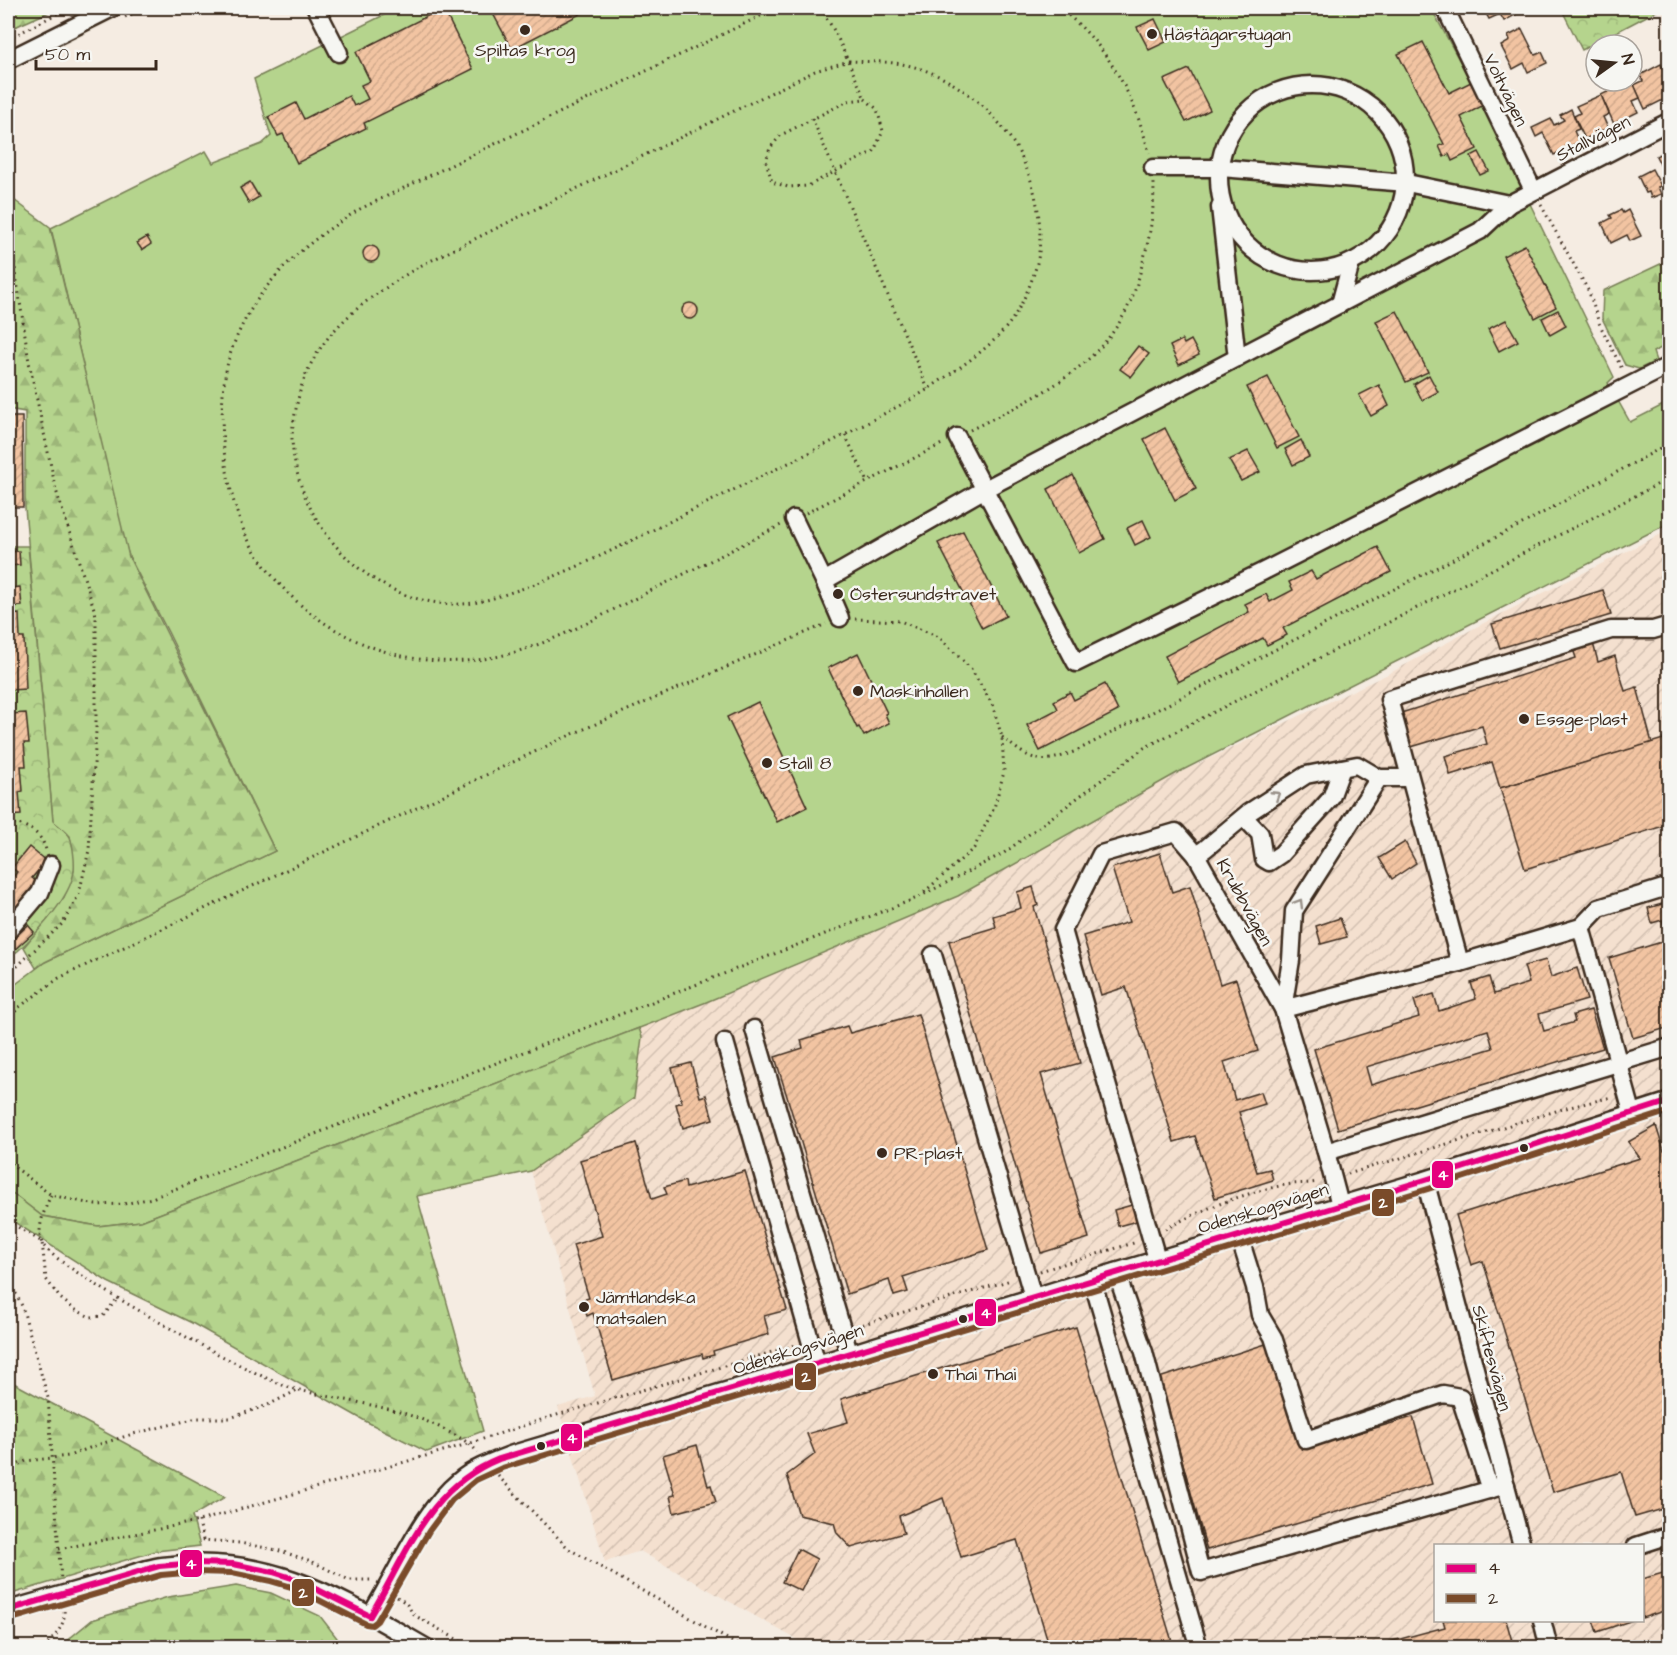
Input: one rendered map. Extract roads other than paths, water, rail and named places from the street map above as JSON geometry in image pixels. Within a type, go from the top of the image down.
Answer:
[{"type":"street","points":[[8,60],[112,8]]},
{"type":"street","points":[[316,8],[339,53]]},
{"type":"street","name":"Voltvägen","points":[[1444,8],[1533,190]]},
{"type":"street","points":[[1219,200],[1237,232],[1258,255],[1287,269],[1320,272],[1351,263],[1377,246],[1396,221],[1407,183],[1405,161],[1395,133],[1376,109],[1351,92],[1322,84],[1292,86],[1264,96],[1241,116],[1225,141],[1219,200],[1237,358]]},
{"type":"street","name":"Stallvägen","points":[[824,581],[985,489],[1480,231],[1509,204],[1527,196],[1533,190],[1670,121]]},
{"type":"street","points":[[1153,168],[1221,168],[1407,183],[1509,204]]},
{"type":"street","points":[[1340,304],[1351,263]]},
{"type":"street","points":[[957,437],[1076,663],[1262,572],[1670,365]]},
{"type":"street","points":[[794,519],[840,618]]},
{"type":"street","points":[[1460,963],[1389,699],[1611,630],[1653,630],[1670,625]]},
{"type":"street","points":[[1196,855],[1244,817],[1306,775],[1358,765],[1379,778],[1409,778]]},
{"type":"street","points":[[1244,817],[1260,834],[1264,859],[1269,862],[1281,854],[1331,798],[1342,768]]},
{"type":"street","points":[[1379,778],[1294,911],[1291,960],[1283,1009],[1460,963],[1581,927],[1599,908],[1670,886]]},
{"type":"street","name":"Krubbvägen","points":[[1157,1259],[1063,930],[1101,854],[1176,832],[1196,855],[1283,1009],[1340,1205]]},
{"type":"street","points":[[8,931],[40,893],[51,865]]},
{"type":"street","points":[[1581,927],[1632,1112]]},
{"type":"street","points":[[933,955],[1033,1297]]},
{"type":"street","points":[[754,1029],[849,1353]]},
{"type":"street","points":[[725,1042],[817,1364]]},
{"type":"street","points":[[1326,1152],[1670,1047]]},
{"type":"street","name":"Odenskogsvägen","points":[[370,1616],[433,1507],[460,1480],[487,1464],[513,1454],[817,1364],[1157,1259],[1425,1180],[1670,1101]]},
{"type":"street","name":"Skiftesvägen","points":[[1425,1180],[1498,1488],[1522,1544]]},
{"type":"street","points":[[1116,1272],[1144,1352],[1201,1572],[1498,1488],[1460,1397],[1443,1394],[1306,1440],[1274,1337],[1260,1315],[1255,1287],[1239,1236]]},
{"type":"street","points":[[1092,1279],[1198,1647]]},
{"type":"street","points":[[1640,1544],[1670,1536]]},
{"type":"street","points":[[8,1610],[159,1566],[196,1563],[234,1564],[298,1580],[427,1647]]},
{"type":"street","points":[[1543,1622],[1549,1647]]},
{"type":"place","name":"Spiltas krog","points":[[525,30]]},
{"type":"place","name":"Hästägarstugan","points":[[1152,34]]},
{"type":"place","name":"Östersundstravet","points":[[838,594]]},
{"type":"place","name":"Maskinhallen","points":[[858,691]]},
{"type":"place","name":"Essge-plast","points":[[1524,719]]},
{"type":"place","name":"Stall 8","points":[[767,763]]},
{"type":"place","name":"PR-plast","points":[[882,1153]]},
{"type":"place","name":"Jämtlandska matsalen","points":[[584,1307]]},
{"type":"place","name":"Thai Thai","points":[[933,1374]]}]
